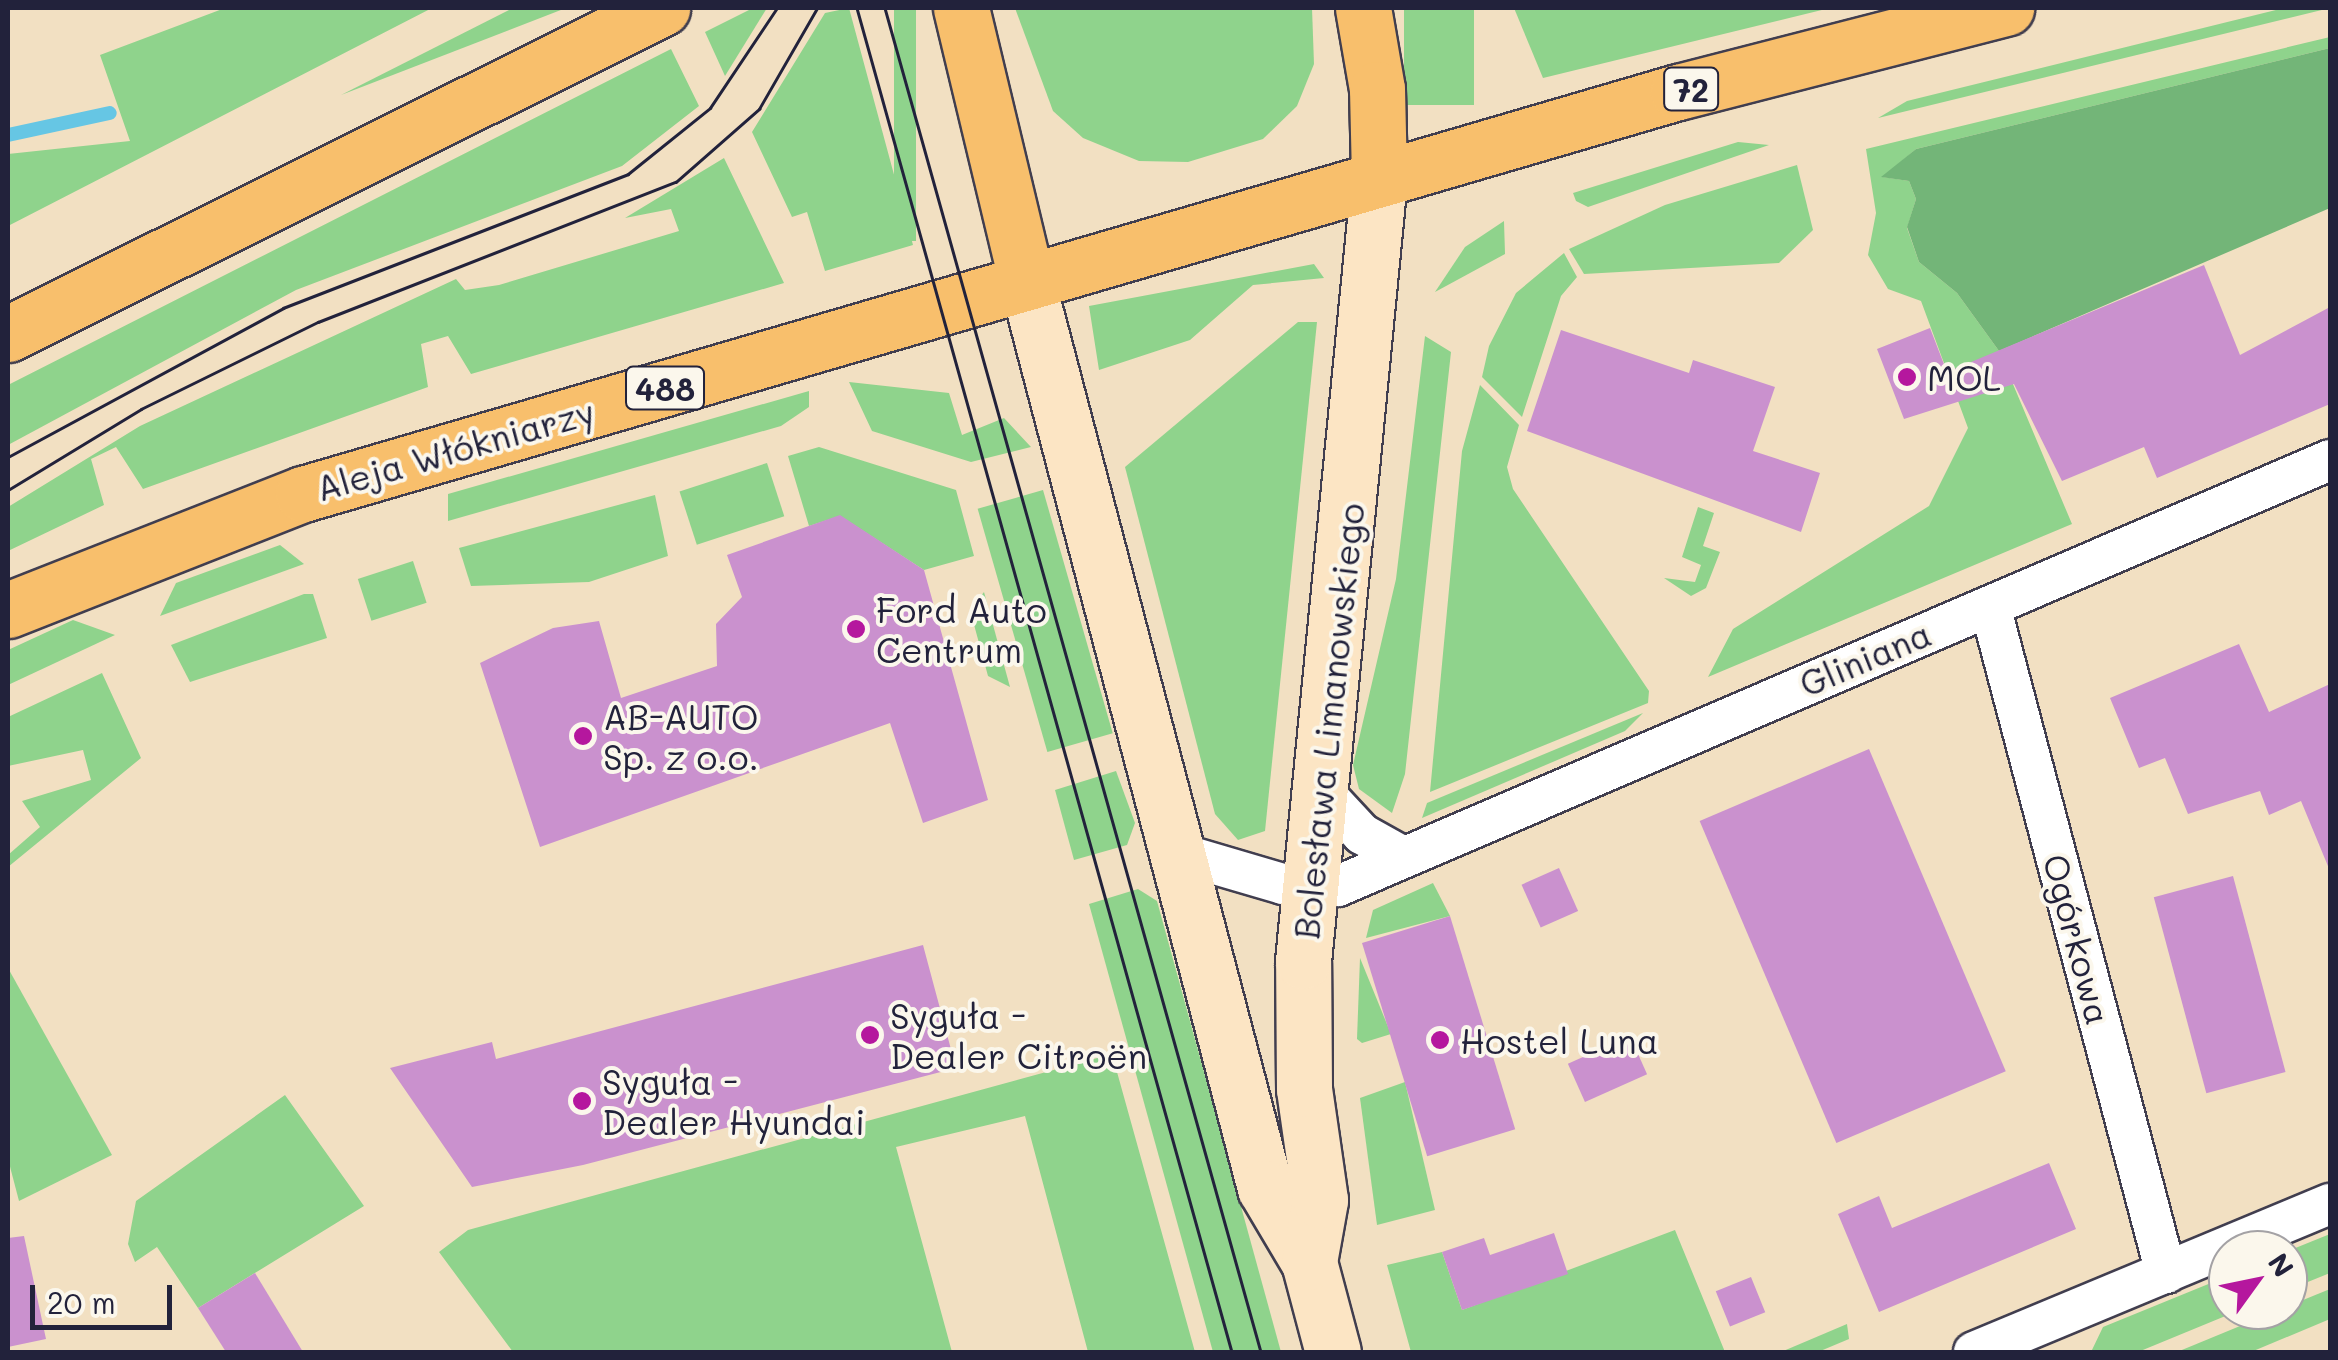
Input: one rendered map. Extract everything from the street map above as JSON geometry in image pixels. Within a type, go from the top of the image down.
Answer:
[{"type":"main road","points":[[8,334],[662,8]]},
{"type":"main road","points":[[961,8],[1027,282]]},
{"type":"main road","points":[[1363,8],[1378,89],[1378,179]]},
{"type":"main road","name":"72","points":[[1027,282],[1378,179],[2006,8]]},
{"type":"main road","name":"Aleja Włókniarzy","points":[[8,610],[302,494],[1027,282]]},
{"type":"street","name":"Bolesława Limanowskiego","points":[[1309,1262],[1320,1200],[1301,1002],[1378,179]]},
{"type":"street","name":"Bolesława Limanowskiego","points":[[1027,282],[1264,1188],[1309,1262],[1333,1352]]},
{"type":"street","name":"Gliniana","points":[[1174,852],[1310,888],[1375,872],[1398,854],[2330,460]]},
{"type":"street","name":"Ogórkowa","points":[[1990,606],[2166,1273]]},
{"type":"street","points":[[1320,789],[1362,834],[1398,854]]},
{"type":"street","points":[[1974,1352],[2330,1204]]},
{"type":"green space","points":[[225,8],[432,8],[8,226],[8,154],[130,141],[100,55]]},
{"type":"green space","points":[[513,8],[566,8],[341,95]]},
{"type":"green space","points":[[753,8],[767,8],[725,76],[705,32]]},
{"type":"green space","points":[[849,8],[913,245],[825,271],[807,212],[792,217],[752,132],[825,13]]},
{"type":"green space","points":[[894,8],[916,8],[916,241],[894,241]]},
{"type":"green space","points":[[1015,8],[1312,8],[1314,64],[1297,106],[1263,139],[1188,162],[1139,161],[1083,138],[1053,111]]},
{"type":"green space","points":[[1404,8],[1474,8],[1474,105],[1404,105]]},
{"type":"green space","points":[[1514,8],[1830,8],[1543,78]]},
{"type":"green space","points":[[2284,8],[2330,8],[1878,118],[1907,101]]},
{"type":"green space","points":[[2330,37],[2330,48],[1916,149],[1883,177],[1909,181],[1916,199],[1907,228],[1919,262],[1957,293],[1999,351],[2072,524],[1708,677],[1733,629],[1929,506],[1968,428],[1921,301],[1888,289],[1868,255],[1876,213],[1866,149]]},
{"type":"green space","points":[[2330,48],[2330,208],[1999,351],[1957,293],[1919,262],[1907,227],[1916,199],[1909,181],[1881,177],[1916,149]]},
{"type":"green space","points":[[671,49],[699,106],[622,166],[296,290],[8,445],[8,385]]},
{"type":"green space","points":[[1738,142],[1769,145],[1588,207],[1576,201],[1573,193]]},
{"type":"green space","points":[[724,158],[784,283],[471,374],[448,336],[421,344],[428,387],[143,489],[116,447],[91,459],[104,505],[8,551],[8,507],[140,426],[456,279],[465,290],[499,285],[679,231],[671,209],[625,218]]},
{"type":"green space","points":[[1797,165],[1813,230],[1779,263],[1584,274],[1569,249],[1665,205]]},
{"type":"green space","points":[[1504,221],[1505,254],[1435,292],[1465,247]]},
{"type":"green space","points":[[1564,253],[1577,277],[1561,296],[1522,417],[1482,377],[1489,346],[1516,293]]},
{"type":"green space","points":[[1314,264],[1324,278],[1253,285],[1190,340],[1099,370],[1089,306]]},
{"type":"green space","points":[[1298,322],[1317,322],[1265,831],[1238,840],[1215,814],[1125,467]]},
{"type":"green space","points":[[1425,336],[1451,352],[1405,774],[1392,813],[1359,789],[1353,765],[1396,579]]},
{"type":"green space","points":[[849,382],[949,393],[962,435],[1004,418],[1031,447],[971,462],[872,431]]},
{"type":"green space","points":[[1480,385],[1519,425],[1507,467],[1513,489],[1649,691],[1648,703],[1430,792],[1462,451]]},
{"type":"green space","points":[[809,391],[809,407],[781,426],[448,521],[448,494]]},
{"type":"green space","points":[[819,447],[956,490],[974,556],[924,570],[840,516],[809,526],[788,456]]},
{"type":"green space","points":[[767,463],[784,516],[697,545],[680,491]]},
{"type":"green space","points":[[1043,490],[1113,733],[1047,752],[978,509]]},
{"type":"green space","points":[[655,495],[668,556],[589,582],[471,586],[459,548]]},
{"type":"green space","points":[[1698,507],[1714,513],[1703,546],[1720,552],[1706,588],[1691,596],[1664,578],[1695,582],[1701,565],[1682,557]]},
{"type":"green space","points":[[280,545],[304,564],[160,616],[176,583]]},
{"type":"green space","points":[[413,561],[427,603],[371,621],[358,579]]},
{"type":"green space","points":[[984,592],[1010,687],[988,676],[970,610]]},
{"type":"green space","points":[[304,594],[313,594],[327,638],[190,682],[171,645]]},
{"type":"green space","points":[[73,620],[115,635],[8,685],[8,650]]},
{"type":"green space","points":[[102,673],[141,758],[8,867],[8,855],[40,827],[22,801],[91,780],[83,750],[8,766],[8,717]]},
{"type":"green space","points":[[1643,713],[1625,731],[1422,818],[1427,803]]},
{"type":"green space","points":[[1116,771],[1135,823],[1127,845],[1074,860],[1055,790]]},
{"type":"green space","points":[[1433,883],[1450,916],[1366,938],[1373,910]]},
{"type":"green space","points":[[1138,889],[1157,901],[1281,1352],[1213,1352],[1089,904]]},
{"type":"green space","points":[[1360,958],[1391,1034],[1362,1043],[1357,1039]]},
{"type":"green space","points":[[8,968],[112,1155],[19,1201],[8,1159]]},
{"type":"green space","points":[[1112,1054],[1195,1352],[1088,1352],[1025,1116],[896,1147],[952,1352],[513,1352],[439,1252],[468,1230]]},
{"type":"green space","points":[[1405,1082],[1435,1210],[1377,1225],[1360,1098]]},
{"type":"green space","points":[[285,1095],[364,1206],[198,1308],[157,1247],[135,1262],[128,1244],[136,1201]]},
{"type":"green space","points":[[1675,1230],[1725,1352],[1411,1352],[1387,1265],[1442,1252],[1462,1310]]},
{"type":"green space","points":[[2330,1234],[2330,1273],[2308,1282],[2308,1243]]},
{"type":"green space","points":[[2208,1284],[2208,1323],[2138,1352],[2091,1352],[2103,1327]]},
{"type":"green space","points":[[2330,1289],[2330,1319],[2308,1328],[2308,1298]]},
{"type":"green space","points":[[1847,1324],[1849,1339],[1818,1352],[1781,1352]]},
{"type":"green space","points":[[2230,1330],[2304,1330],[2251,1352],[2177,1352]]},
{"type":"building","points":[[2204,265],[2240,355],[2330,307],[2330,404],[2157,478],[2144,447],[2062,481],[2014,384],[1904,419],[1877,349],[1930,328],[1947,372]]},
{"type":"building","points":[[1561,330],[1689,373],[1693,360],[1775,387],[1753,451],[1820,473],[1801,532],[1527,431]]},
{"type":"building","points":[[840,515],[924,570],[988,800],[923,823],[890,723],[540,847],[480,663],[553,628],[599,621],[621,698],[717,666],[716,624],[742,597],[727,555]]},
{"type":"building","points":[[2239,644],[2269,712],[2330,684],[2330,871],[2301,801],[2269,815],[2260,791],[2188,814],[2165,758],[2139,768],[2110,698]]},
{"type":"building","points":[[1869,749],[2006,1071],[1836,1143],[1700,821]]},
{"type":"building","points":[[1559,868],[1578,911],[1541,928],[1522,885]]},
{"type":"building","points":[[2233,876],[2286,1072],[2206,1093],[2154,897]]},
{"type":"building","name":"Hostel Luna","points":[[1450,916],[1515,1129],[1427,1156],[1362,943]]},
{"type":"building","points":[[923,945],[956,1068],[583,1165],[472,1187],[390,1068],[492,1042],[496,1059]]},
{"type":"building","points":[[1630,1036],[1647,1074],[1585,1102],[1568,1064]]},
{"type":"building","points":[[2049,1163],[2076,1229],[1879,1312],[1838,1214],[1879,1196],[1892,1228]]},
{"type":"building","points":[[1554,1233],[1568,1274],[1462,1310],[1442,1252],[1484,1238],[1490,1255]]},
{"type":"building","points":[[24,1236],[46,1339],[8,1347],[8,1238]]},
{"type":"building","points":[[255,1273],[303,1352],[226,1352],[198,1308]]},
{"type":"building","points":[[1751,1277],[1765,1312],[1730,1326],[1716,1291]]},
{"type":"waterway","points":[[8,135],[110,113]]},
{"type":"tram line","points":[[8,457],[283,308],[628,174],[710,108],[777,8]]},
{"type":"tram line","points":[[8,490],[141,409],[318,322],[676,182],[759,109],[817,8]]},
{"type":"tram line","points":[[857,8],[1232,1352]]},
{"type":"tram line","points":[[885,8],[1261,1352]]},
{"type":"place","name":"MOL","points":[[1907,377]]},
{"type":"place","name":"Ford Auto Centrum","points":[[856,629]]},
{"type":"place","name":"AB-AUTO Sp. z o.o.","points":[[583,736]]},
{"type":"place","name":"Syguła - Dealer Citroën","points":[[870,1035]]},
{"type":"place","name":"Hostel Luna","points":[[1440,1040]]},
{"type":"place","name":"Syguła - Dealer Hyundai","points":[[582,1101]]}]
